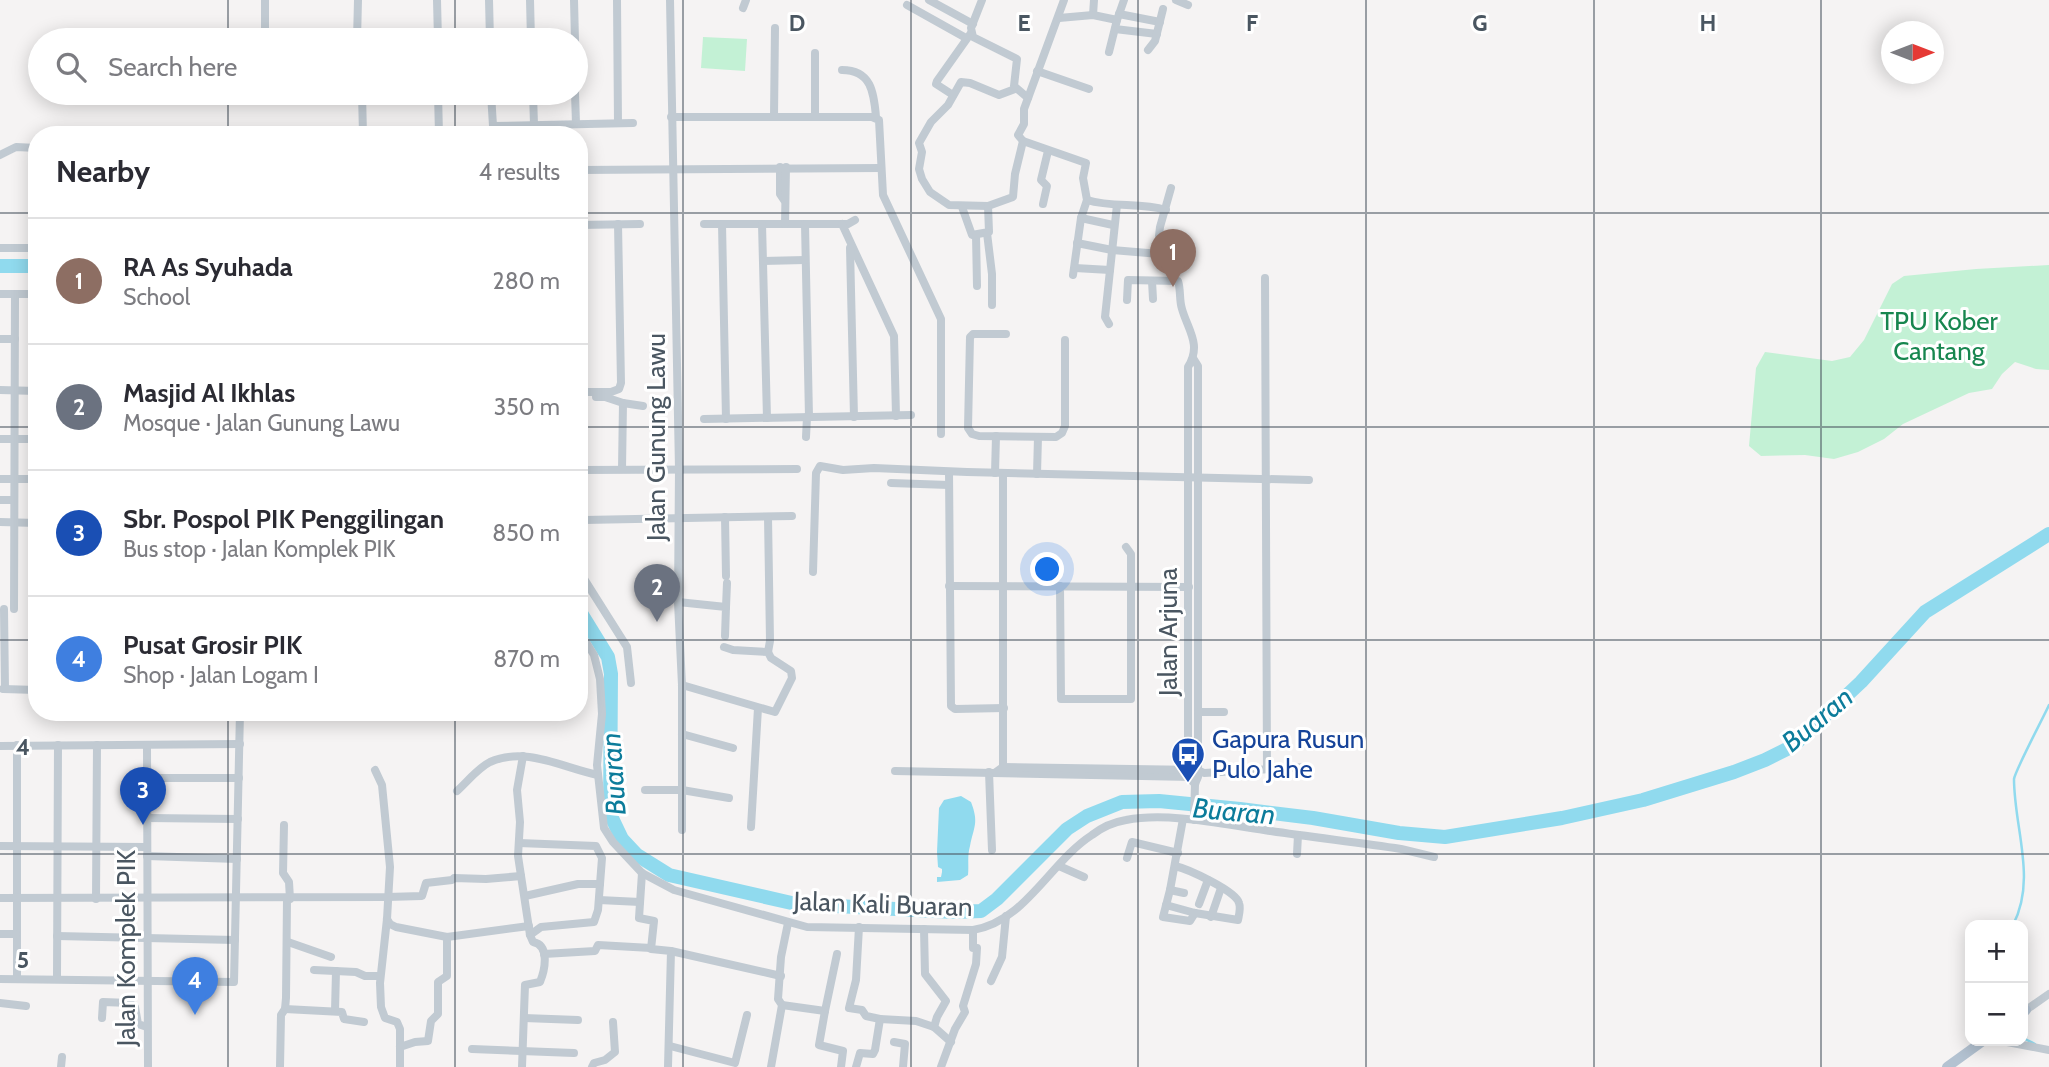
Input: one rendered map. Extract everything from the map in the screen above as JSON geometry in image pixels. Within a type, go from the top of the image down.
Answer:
[{"type":"main road","points":[[1947,1067],[1976,1046]]},
{"type":"street","points":[[265,0],[265,28]]},
{"type":"street","points":[[357,28],[358,0]]},
{"type":"street","points":[[437,0],[438,28]]},
{"type":"street","points":[[489,0],[490,28]]},
{"type":"street","points":[[530,0],[531,28]]},
{"type":"street","points":[[574,0],[575,28]]},
{"type":"street","points":[[617,0],[618,123]]},
{"type":"street","name":"Jalan Gunung Lawu","points":[[670,0],[682,830]]},
{"type":"street","points":[[929,0],[973,37],[1017,59],[1015,89]]},
{"type":"street","points":[[953,95],[936,84],[970,32],[982,0]]},
{"type":"street","points":[[1064,0],[1024,108],[1024,124],[1018,135],[1023,141],[1048,152],[1086,163],[1083,178],[1087,200],[1081,218],[1074,271],[1110,270]]},
{"type":"street","points":[[1093,15],[1094,0]]},
{"type":"street","points":[[1109,52],[1124,0]]},
{"type":"street","points":[[1176,0],[1188,5]]},
{"type":"street","points":[[906,5],[970,32]]},
{"type":"street","points":[[1149,50],[1157,34],[1163,9]]},
{"type":"street","points":[[1059,19],[1093,15],[1160,22]]},
{"type":"street","points":[[774,116],[775,28]]},
{"type":"street","points":[[1115,29],[1157,34]]},
{"type":"street","points":[[815,52],[815,116]]},
{"type":"street","points":[[842,70],[855,70],[863,76],[870,88],[876,117],[881,125],[881,183],[886,203],[941,319],[941,434]]},
{"type":"street","points":[[1037,71],[1089,89]]},
{"type":"street","points":[[1015,89],[999,95],[966,81],[961,82],[948,105],[931,122],[921,138],[919,143],[922,161],[919,169],[922,179],[930,192],[945,204],[962,207],[978,204],[988,206],[1013,197],[1023,141]]},
{"type":"street","points":[[1015,89],[1028,99]]},
{"type":"street","points":[[362,105],[363,126]]},
{"type":"street","points":[[439,105],[439,126]]},
{"type":"street","points":[[492,105],[492,126],[633,123]]},
{"type":"street","points":[[533,105],[534,125]]},
{"type":"street","points":[[575,105],[576,124]]},
{"type":"street","points":[[671,117],[876,117]]},
{"type":"street","points":[[0,155],[16,147],[28,148]]},
{"type":"street","points":[[1043,204],[1047,186],[1041,180],[1048,152]]},
{"type":"street","points":[[783,167],[780,194],[785,200],[785,224]]},
{"type":"street","points":[[588,170],[881,168]]},
{"type":"street","points":[[1171,188],[1160,227],[1161,262],[1185,262]]},
{"type":"street","points":[[1087,200],[1103,205],[1148,204],[1166,210]]},
{"type":"street","points":[[1109,324],[1105,317],[1117,205]]},
{"type":"street","points":[[988,206],[992,305]]},
{"type":"street","points":[[962,207],[970,234],[987,233]]},
{"type":"street","points":[[1081,218],[1114,225]]},
{"type":"street","points":[[704,223],[842,224],[855,220]]},
{"type":"street","points":[[588,225],[640,223]]},
{"type":"street","points":[[588,394],[611,392],[619,389],[621,383],[618,224]]},
{"type":"street","points":[[722,224],[726,419]]},
{"type":"street","points":[[762,224],[767,418]]},
{"type":"street","points":[[804,224],[808,417],[806,437]]},
{"type":"street","points":[[842,224],[894,336],[896,416]]},
{"type":"street","points":[[976,235],[977,286]]},
{"type":"street","points":[[850,243],[854,416]]},
{"type":"street","points":[[1077,243],[1112,250],[1160,254]]},
{"type":"street","points":[[0,248],[28,248]]},
{"type":"street","points":[[763,261],[805,260]]},
{"type":"street","points":[[1265,278],[1267,769]]},
{"type":"street","points":[[1127,300],[1128,280],[1178,281],[1187,328],[1195,341],[1194,358],[1198,366],[1199,436],[1194,477]]},
{"type":"street","points":[[1152,281],[1153,299]]},
{"type":"street","points":[[0,294],[28,294]]},
{"type":"street","points":[[14,609],[15,294]]},
{"type":"street","points":[[1006,334],[974,334],[970,337],[968,428],[972,434],[1056,437],[1062,433],[1065,426],[1065,340]]},
{"type":"street","points":[[0,339],[15,339]]},
{"type":"street","points":[[1194,358],[1188,366],[1189,437],[1194,477]]},
{"type":"street","points":[[0,390],[28,391]]},
{"type":"street","points":[[588,395],[643,406]]},
{"type":"street","points":[[622,470],[623,403]]},
{"type":"street","points":[[704,419],[911,415]]},
{"type":"street","points":[[992,850],[1004,708],[1004,585],[996,436]]},
{"type":"street","points":[[1189,437],[1199,436]]},
{"type":"street","points":[[1037,474],[1038,437]]},
{"type":"street","points":[[0,439],[28,439]]},
{"type":"street","points":[[813,572],[816,473],[820,466],[843,470],[874,468],[1309,480]]},
{"type":"street","points":[[588,470],[797,469]]},
{"type":"street","points":[[949,472],[951,706],[954,709],[1004,708]]},
{"type":"street","name":"Jalan Arjuna","points":[[1194,477],[1195,777]]},
{"type":"street","points":[[0,479],[28,479]]},
{"type":"street","points":[[891,483],[949,485]]},
{"type":"street","points":[[0,500],[15,500]]},
{"type":"street","points":[[588,520],[792,516]]},
{"type":"street","points":[[725,517],[725,636]]},
{"type":"street","points":[[682,685],[775,712],[792,678],[790,671],[771,658],[768,652],[768,517]]},
{"type":"street","points":[[0,522],[28,523]]},
{"type":"street","name":"Jalan Arjuna","points":[[1194,543],[1189,587],[1194,600]]},
{"type":"street","points":[[1060,586],[1061,699],[1131,699],[1131,554],[1126,547]]},
{"type":"street","points":[[588,584],[627,647],[631,683]]},
{"type":"street","points":[[949,586],[1189,587]]},
{"type":"street","points":[[678,602],[726,607]]},
{"type":"street","points":[[28,609],[2,609],[3,689],[28,690]]},
{"type":"street","name":"Jalan Kali Buaran","points":[[588,645],[594,655],[600,679],[602,714],[598,775],[604,828],[613,842],[642,873],[674,891],[788,923],[807,927],[985,928],[1006,916],[1086,839],[1126,820],[1194,818],[1401,849],[1434,857]]},
{"type":"street","points":[[723,647],[736,651],[768,652]]},
{"type":"street","name":"Jalan Arjuna","points":[[1194,677],[1198,712],[1194,818]]},
{"type":"street","points":[[751,827],[758,708]]},
{"type":"street","points":[[1198,712],[1224,712]]},
{"type":"street","points":[[0,979],[234,982],[240,721]]},
{"type":"street","points":[[682,734],[733,748]]},
{"type":"street","points":[[0,746],[147,745],[241,740]]},
{"type":"street","points":[[57,978],[58,745]]},
{"type":"street","points":[[96,899],[97,745]]},
{"type":"street","name":"Jalan Komplek PIK","points":[[147,745],[148,1067]]},
{"type":"street","points":[[17,746],[17,979]]},
{"type":"street","points":[[457,791],[489,762],[523,756],[598,775]]},
{"type":"street","points":[[522,1067],[526,985],[542,980],[544,954],[542,944],[533,942],[529,930],[518,856],[520,813],[517,790],[523,756]]},
{"type":"street","points":[[895,771],[1104,772],[1195,777],[1306,767]]},
{"type":"street","points":[[375,770],[382,785],[389,854],[387,919],[380,976],[382,1013],[385,1018],[397,1022],[400,1029],[400,1067]]},
{"type":"street","points":[[147,778],[239,778]]},
{"type":"street","points":[[645,790],[682,790],[729,798]]},
{"type":"street","points":[[147,818],[238,819]]},
{"type":"street","points":[[1175,866],[1208,880],[1238,900],[1239,919],[1195,914],[1190,921],[1164,918],[1183,819]]},
{"type":"street","points":[[280,1067],[281,1016],[285,1009],[289,882],[283,873],[284,825]]},
{"type":"street","points":[[1297,854],[1298,835]]},
{"type":"street","points":[[1127,858],[1131,842],[1178,853]]},
{"type":"street","points":[[387,919],[396,927],[447,937],[591,924],[597,916],[599,900],[602,858],[597,847],[519,843]]},
{"type":"street","points":[[0,846],[96,847],[237,859]]},
{"type":"street","points":[[1059,866],[1084,877]]},
{"type":"street","points":[[642,873],[640,919],[654,921],[651,948]]},
{"type":"street","points":[[0,898],[288,899],[422,896],[426,883],[454,878],[521,876]]},
{"type":"street","points":[[1199,904],[1208,880]]},
{"type":"street","points":[[525,896],[578,884],[600,884]]},
{"type":"street","points":[[1211,917],[1220,888]]},
{"type":"street","points":[[1170,890],[1184,893]]},
{"type":"street","points":[[599,900],[639,906]]},
{"type":"street","points":[[991,981],[1003,950],[1006,916]]},
{"type":"street","points":[[771,1067],[782,1005],[778,999],[781,957],[788,923]]},
{"type":"street","points":[[859,927],[856,980],[849,1009],[863,1010],[866,1016],[880,1019],[916,1021],[934,1027],[951,1042]]},
{"type":"street","points":[[924,929],[925,974],[946,1001]]},
{"type":"street","points":[[941,1067],[954,1029],[965,1012],[964,1006],[976,964],[977,948],[973,948],[973,930]]},
{"type":"street","points":[[0,934],[16,934]]},
{"type":"street","points":[[57,936],[235,940]]},
{"type":"street","points":[[400,1047],[428,1041],[431,1021],[438,1014],[438,982],[446,978],[447,937]]},
{"type":"street","points":[[288,942],[331,957]]},
{"type":"street","points":[[544,954],[595,951],[598,945],[651,948],[780,976]]},
{"type":"street","points":[[668,1067],[671,951]]},
{"type":"street","points":[[837,954],[818,1045],[843,1051],[841,1067]]},
{"type":"street","points":[[314,970],[380,976]]},
{"type":"street","points":[[335,1011],[336,971]]},
{"type":"street","points":[[2028,1009],[2049,994]]},
{"type":"street","points":[[946,1001],[951,1000],[964,1006]]},
{"type":"street","points":[[934,1027],[946,1001]]},
{"type":"street","points":[[102,1018],[103,1002],[130,1003],[135,1007],[138,1024],[147,1027]]},
{"type":"street","points":[[0,1003],[26,1006]]},
{"type":"street","points":[[782,1005],[825,1011]]},
{"type":"street","points":[[285,1009],[342,1012],[344,1019],[364,1022]]},
{"type":"street","points":[[670,1046],[735,1063],[747,1014]]},
{"type":"street","points":[[524,1018],[578,1020]]},
{"type":"street","points":[[856,1067],[860,1053],[873,1054],[875,1050],[880,1019]]},
{"type":"street","points":[[592,1067],[594,1063],[615,1052],[612,1021]]},
{"type":"street","points":[[894,1042],[905,1044],[903,1067]]},
{"type":"street","points":[[2028,1046],[2049,1050]]},
{"type":"street","points":[[472,1049],[574,1053]]},
{"type":"street","points":[[61,1067],[62,1057]]},
{"type":"green space","points":[[703,37],[747,39],[745,71],[701,68]]},
{"type":"green space","name":"TPU Kober Cantang","points":[[2049,265],[2049,370],[2015,362],[2002,374],[1992,389],[1969,393],[1903,424],[1884,439],[1858,452],[1834,459],[1805,455],[1761,456],[1749,446],[1756,368],[1765,352],[1832,361],[1850,357],[1864,340],[1892,284],[1904,276]]},
{"type":"water","points":[[961,796],[971,802],[975,820],[968,875],[960,880],[937,882],[937,877],[941,877],[942,872],[938,867],[937,852],[939,808],[944,800]]},
{"type":"waterway","name":"Buaran","points":[[0,266],[28,266]]},
{"type":"waterway","name":"Buaran","points":[[588,625],[608,657],[611,674],[610,814],[622,839],[637,855],[669,875],[796,904],[981,911],[997,899],[1067,829],[1087,816],[1122,802],[1159,801],[1240,809],[1399,833],[1445,837],[1562,818],[1643,800],[1734,772],[1793,746],[1861,682],[1925,612],[2049,534]]},
{"type":"waterway","points":[[2015,920],[2020,908],[2024,872],[2014,779],[2049,705]]},
{"type":"waterway","points":[[2028,1040],[2035,1044]]},
{"type":"place","name":"RA As Syuhada","points":[[1173,287]]},
{"type":"place","name":"Masjid Al Ikhlas","points":[[657,622]]},
{"type":"place","name":"Gapura Rusun Pulo Jahe","points":[[1188,784]]},
{"type":"place","name":"Sbr. Pospol PIK Penggilingan","points":[[143,825]]},
{"type":"place","name":"Pusat Grosir PIK","points":[[195,1015]]}]
